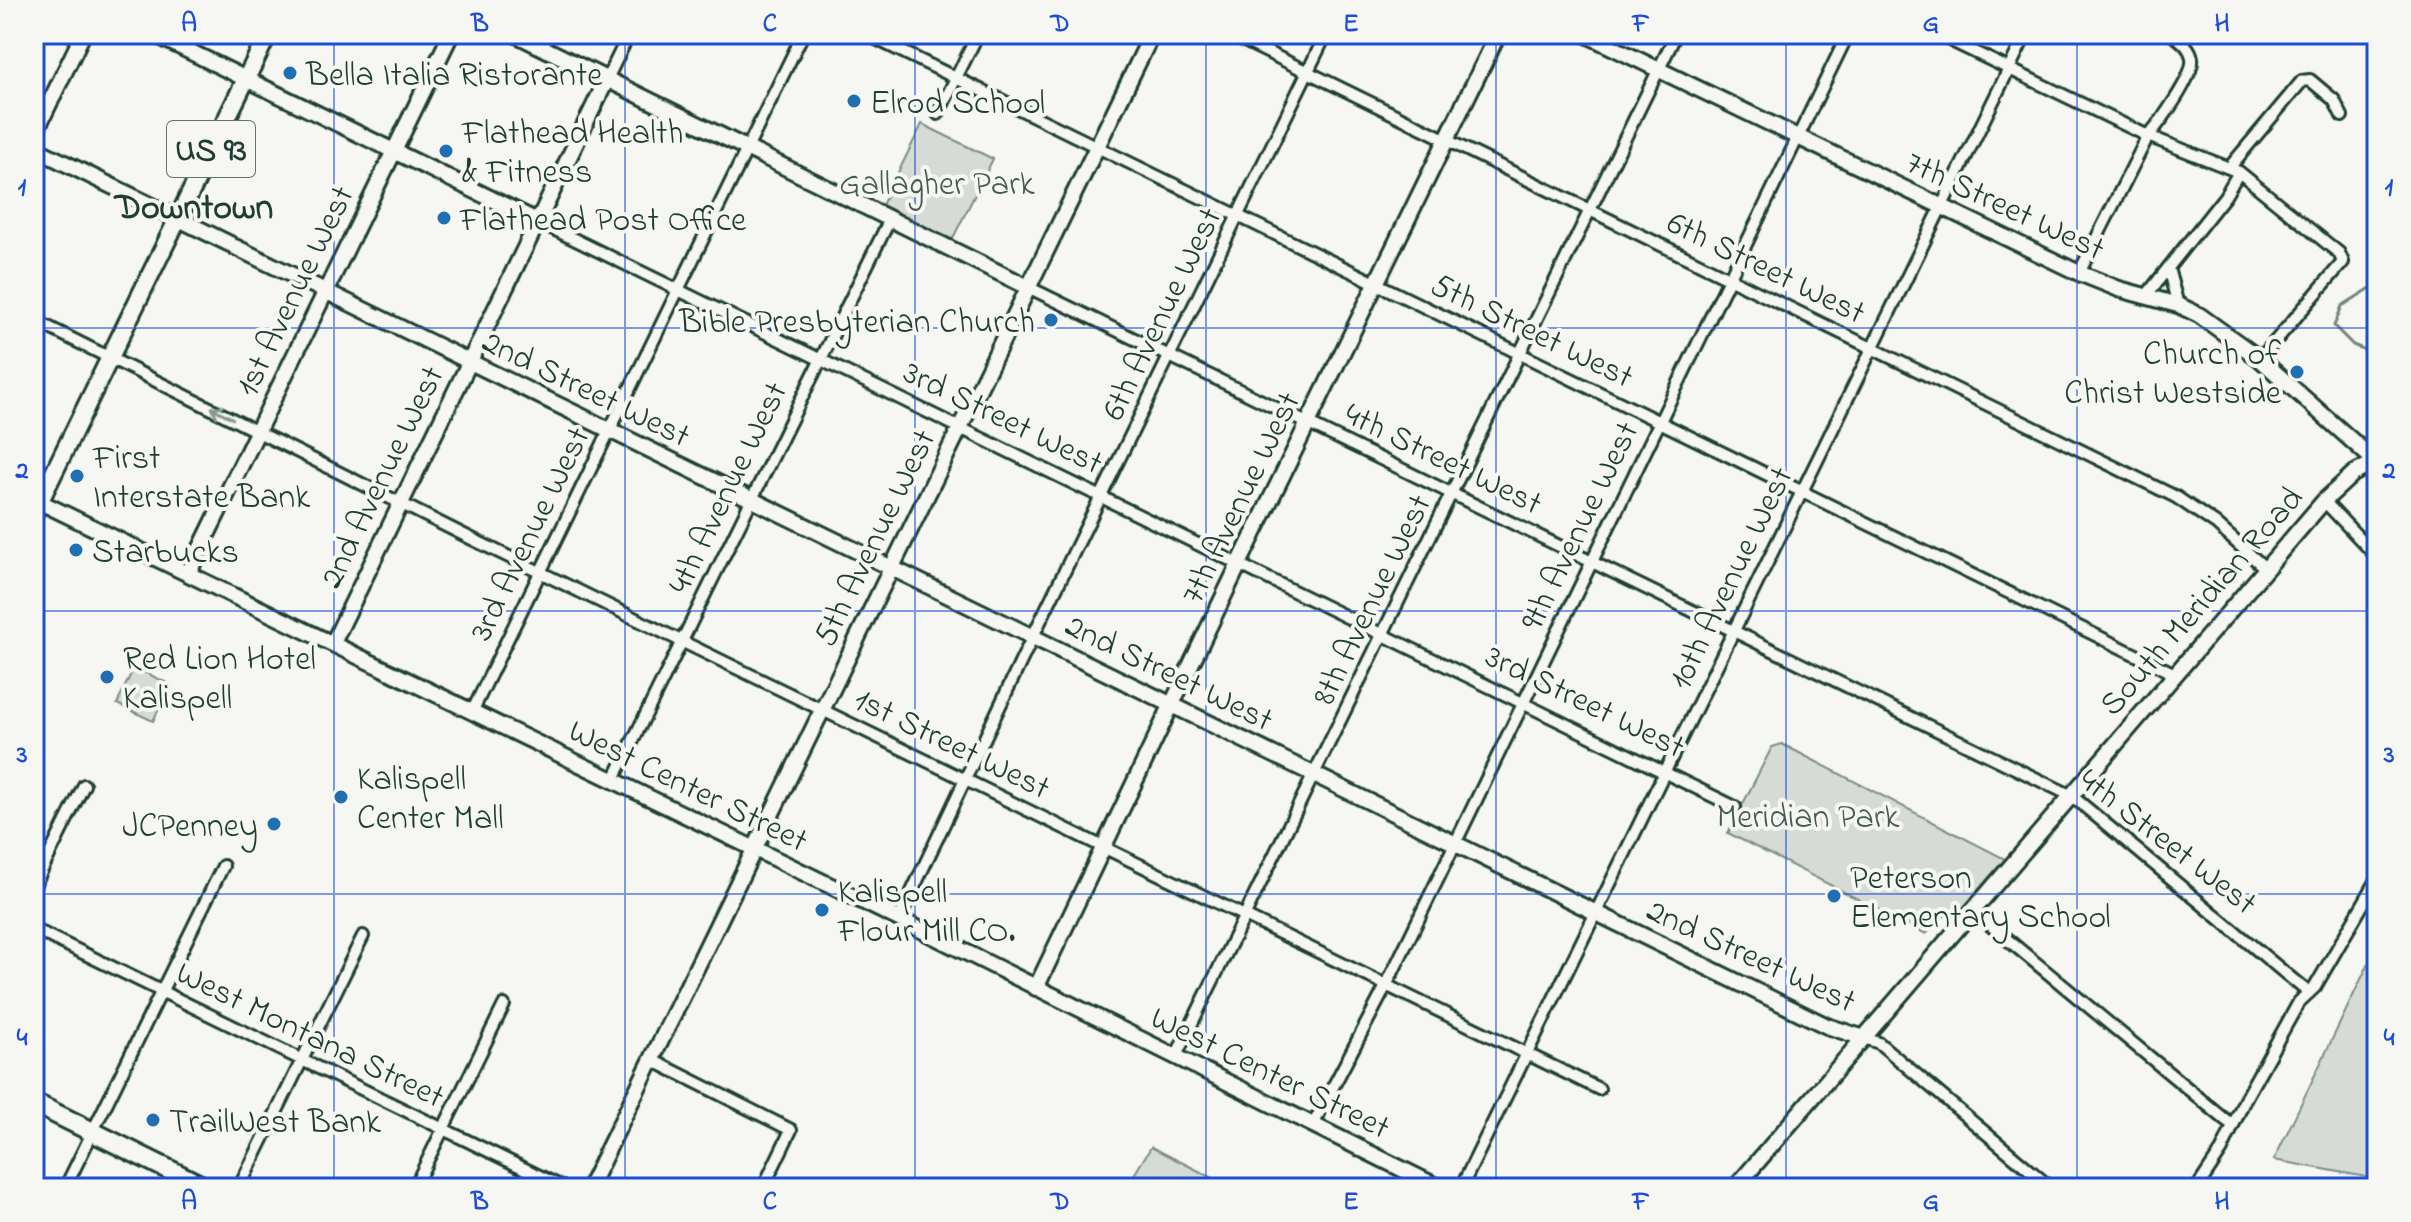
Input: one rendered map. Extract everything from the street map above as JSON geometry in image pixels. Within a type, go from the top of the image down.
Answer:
[{"type":"highway","points":[[34,1103],[206,1188]]},
{"type":"main road","name":"US 93","points":[[36,505],[268,34]]},
{"type":"street","points":[[34,135],[83,34]]},
{"type":"street","name":"3rd Street West","points":[[154,34],[1735,807]]},
{"type":"street","name":"1st Avenue West","points":[[189,572],[451,34]]},
{"type":"street","name":"4th Street West","points":[[515,34],[1169,357],[2072,796],[2309,993]]},
{"type":"street","name":"2nd Avenue West","points":[[333,643],[629,34]]},
{"type":"street","name":"3rd Avenue West","points":[[472,712],[803,34]]},
{"type":"street","name":"5th Street West","points":[[866,34],[2175,674]]},
{"type":"street","points":[[938,114],[978,34]]},
{"type":"street","name":"5th Avenue West","points":[[589,1188],[1152,34]]},
{"type":"street","name":"6th Street West","points":[[1230,34],[2176,497],[2216,524],[2266,569]]},
{"type":"street","name":"6th Avenue West","points":[[899,919],[1326,34]]},
{"type":"street","name":"7th Avenue West","points":[[1036,988],[1498,34]]},
{"type":"street","name":"7th Street West","points":[[1585,34],[2079,273],[2178,305],[2218,326],[2376,461]]},
{"type":"street","name":"8th Avenue West","points":[[1175,1058],[1676,34]]},
{"type":"street","name":"9th Avenue West","points":[[1313,1125],[1386,986],[1848,34]]},
{"type":"street","points":[[1937,34],[2148,136],[2234,170],[2339,253],[2343,262],[2260,359]]},
{"type":"street","name":"10th Avenue West","points":[[1461,1188],[2026,34]]},
{"type":"street","points":[[2079,273],[2148,136],[2192,65],[2189,49],[2171,34]]},
{"type":"street","points":[[2146,296],[2225,196],[2234,170],[2302,81],[2310,80],[2334,100],[2342,116]]},
{"type":"street","name":"2nd Street West","points":[[34,148],[1827,1026],[1879,1043],[2051,1188]]},
{"type":"street","name":"4th Avenue West","points":[[613,781],[890,219]]},
{"type":"street","points":[[2168,268],[2178,305]]},
{"type":"street","name":"1st Street West","points":[[34,320],[399,503],[1599,1089]]},
{"type":"street","name":"South Meridian Road","points":[[1735,1188],[2324,501],[2353,474],[2376,461]]},
{"type":"street","points":[[2324,501],[2377,557]]},
{"type":"street","name":"West Center Street","points":[[36,505],[189,572],[1440,1188]]},
{"type":"street","points":[[34,886],[84,785]]},
{"type":"street","points":[[65,1188],[223,866]]},
{"type":"street","points":[[2197,1188],[2216,1161],[2299,1002],[2309,993],[2377,880]]},
{"type":"street","points":[[1973,911],[2233,1126]]},
{"type":"street","name":"West Montana Street","points":[[34,929],[564,1188]]},
{"type":"street","points":[[239,1188],[363,936]]},
{"type":"street","points":[[414,1188],[504,1005]]},
{"type":"street","points":[[652,1060],[791,1130],[763,1188]]},
{"type":"green space","name":"Gallagher Park","points":[[922,124],[993,159],[952,240],[882,205]]},
{"type":"green space","points":[[134,667],[171,685],[153,721],[117,704]]},
{"type":"green space","name":"Meridian Park","points":[[1782,744],[2005,859],[1955,917],[1943,916],[1926,934],[1728,833],[1772,747]]},
{"type":"green space","points":[[2377,946],[2377,1179],[2274,1160]]},
{"type":"green space","points":[[1151,1147],[1233,1188],[1139,1188],[1129,1183]]},
{"type":"waterway","points":[[2377,284],[2342,306],[2334,326],[2353,345],[2377,355]]},
{"type":"place","name":"Bella Italia Ristorante","points":[[290,73]]},
{"type":"place","name":"Elrod School","points":[[854,101]]},
{"type":"place","name":"Flathead Health & Fitness","points":[[446,151]]},
{"type":"place","name":"Flathead Post Office","points":[[444,218]]},
{"type":"place","name":"Bible Presbyterian Church","points":[[1051,320]]},
{"type":"place","name":"Church of Christ Westside","points":[[2297,372]]},
{"type":"place","name":"First Interstate Bank","points":[[77,476]]},
{"type":"place","name":"Starbucks","points":[[76,550]]},
{"type":"place","name":"Red Lion Hotel Kalispell","points":[[107,677]]},
{"type":"place","name":"Kalispell Center Mall","points":[[341,797]]},
{"type":"place","name":"JCPenney","points":[[274,824]]},
{"type":"place","name":"Peterson Elementary School","points":[[1834,896]]},
{"type":"place","name":"Kalispell Flour Mill CO.","points":[[822,910]]},
{"type":"place","name":"TrailWest Bank","points":[[153,1120]]},
{"type":"district","name":"Downtown","points":[[194,205]]}]
